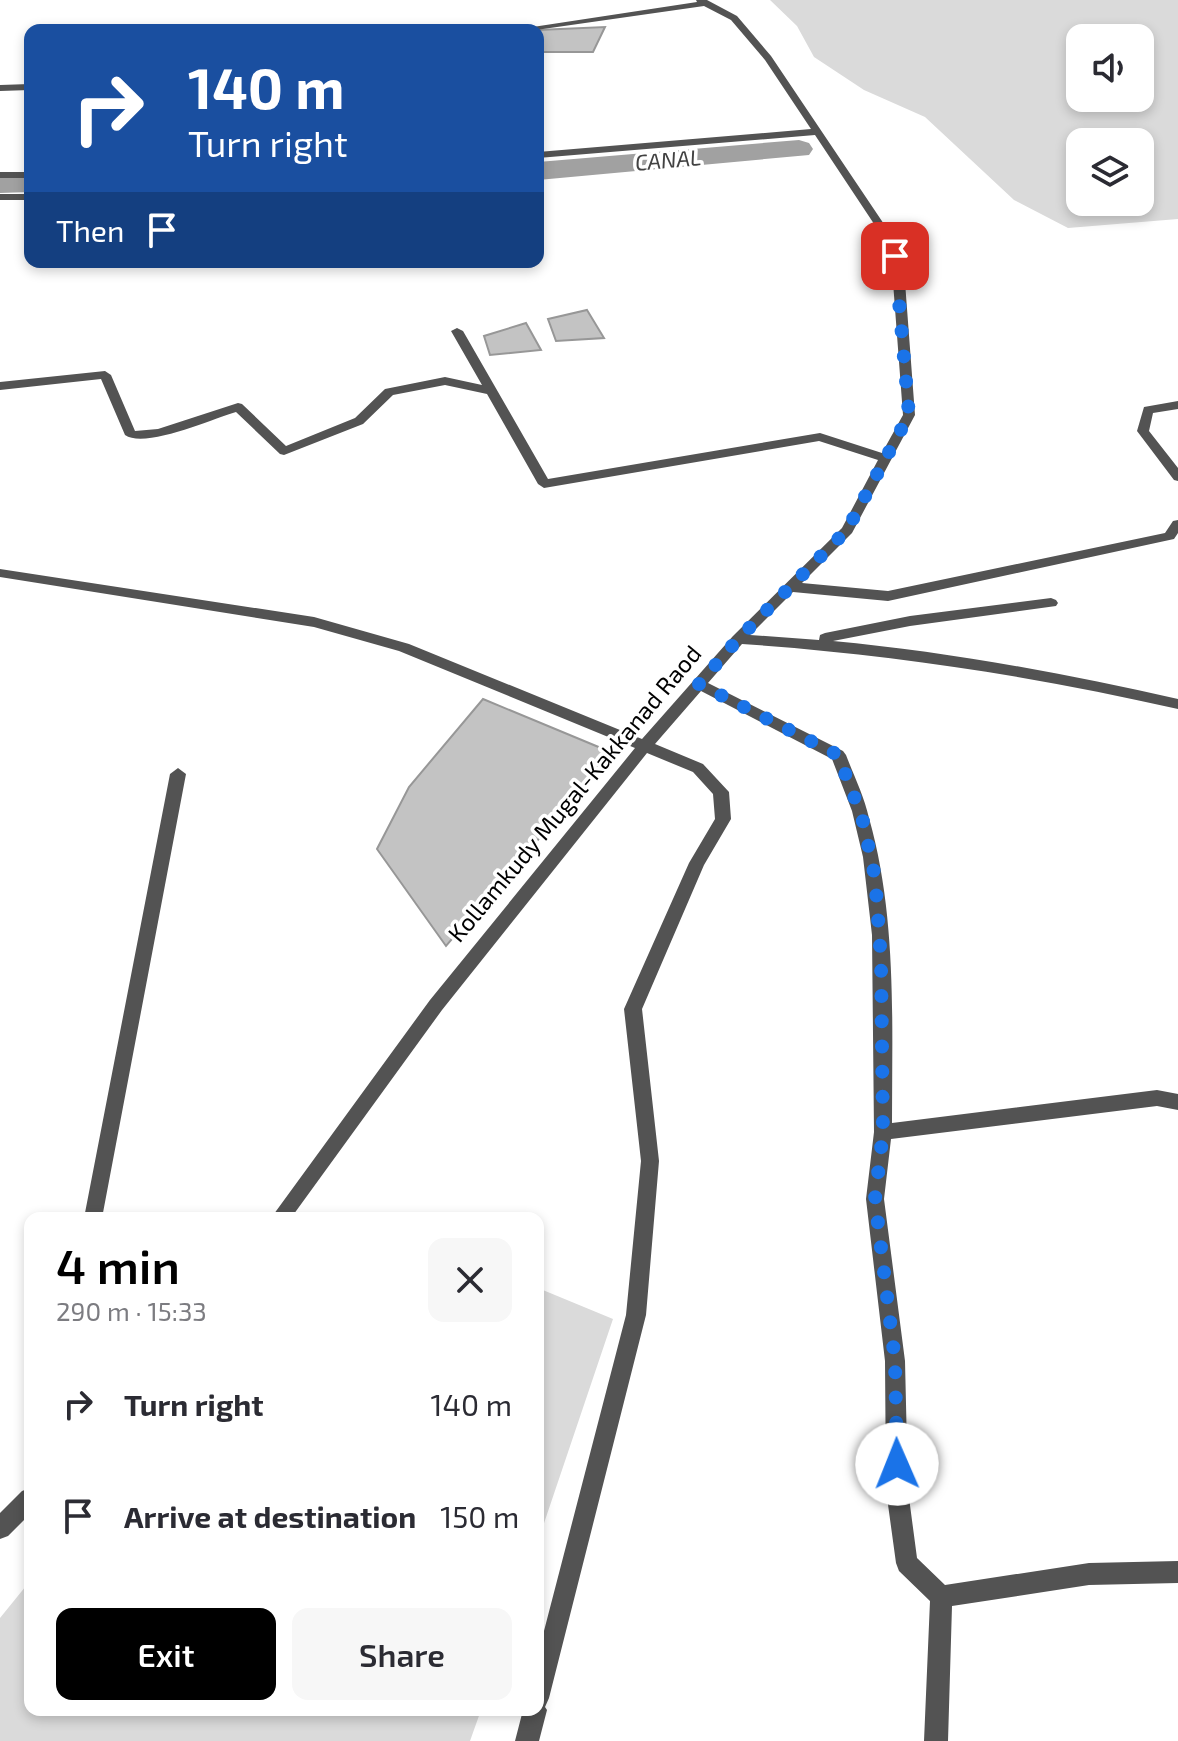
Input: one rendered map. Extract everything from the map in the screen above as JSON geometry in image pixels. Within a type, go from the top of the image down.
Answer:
[{"type":"street","points":[[544,26],[703,2]]},
{"type":"street","name":"Kollamkudy Mugal-Kakkanad Raod","points":[[284,1212],[436,1005],[644,747],[738,639],[847,530],[909,415],[899,282],[893,245],[768,58],[734,18],[703,2]]},
{"type":"street","points":[[0,88],[24,87]]},
{"type":"street","points":[[544,155],[815,132]]},
{"type":"street","points":[[0,175],[24,175]]},
{"type":"street","points":[[0,197],[24,197]]},
{"type":"street","points":[[457,331],[544,484],[820,437],[884,458]]},
{"type":"street","points":[[0,386],[105,375],[131,435],[159,433],[238,407],[284,451],[359,421],[389,392],[445,381],[491,391]]},
{"type":"street","points":[[1178,405],[1148,410],[1143,431],[1178,477]]},
{"type":"street","points":[[790,587],[888,596],[1007,568],[1169,536],[1178,524]]},
{"type":"street","points":[[0,573],[314,622],[404,647],[492,680],[698,768],[721,792],[723,819],[697,863],[633,1009],[650,1161],[636,1315],[544,1675]]},
{"type":"street","points":[[804,643],[910,621],[1051,603]]},
{"type":"street","points":[[738,639],[896,650],[1096,684],[1178,704]]},
{"type":"street","points":[[699,684],[838,755],[862,817],[875,877],[881,959],[883,1132],[875,1199],[895,1361],[897,1490],[907,1563],[941,1597],[936,1741]]},
{"type":"street","points":[[94,1212],[178,774]]},
{"type":"street","points":[[883,1132],[1157,1098],[1178,1102]]},
{"type":"street","points":[[0,1528],[24,1505]]},
{"type":"street","points":[[941,1597],[1040,1579],[1150,1570],[1178,1572]]},
{"type":"street","points":[[527,1741],[533,1716]]},
{"type":"shaded area","points":[[770,0],[1178,0],[1178,219],[1068,228],[1014,200],[925,117],[864,90],[814,57],[797,26]]},
{"type":"shaded area","points":[[544,1290],[613,1319],[544,1523]]},
{"type":"shaded area","points":[[24,1588],[24,1716],[479,1716],[470,1741],[0,1741],[0,1618]]},
{"type":"building","points":[[605,27],[593,52],[544,52],[544,30]]},
{"type":"building","points":[[587,310],[604,338],[556,341],[548,319]]},
{"type":"building","points":[[526,323],[541,350],[490,355],[484,336]]},
{"type":"building","points":[[483,699],[613,753],[446,946],[377,849],[409,787]]},
{"type":"waterway","name":"CANAL","points":[[544,170],[799,149]]},
{"type":"waterway","name":"CANAL","points":[[0,184],[24,183]]},
{"type":"route","points":[[895,256],[909,415],[847,530],[738,639],[699,684],[838,755],[862,817],[875,877],[881,959],[883,1132],[875,1199],[895,1361],[897,1464]]}]
